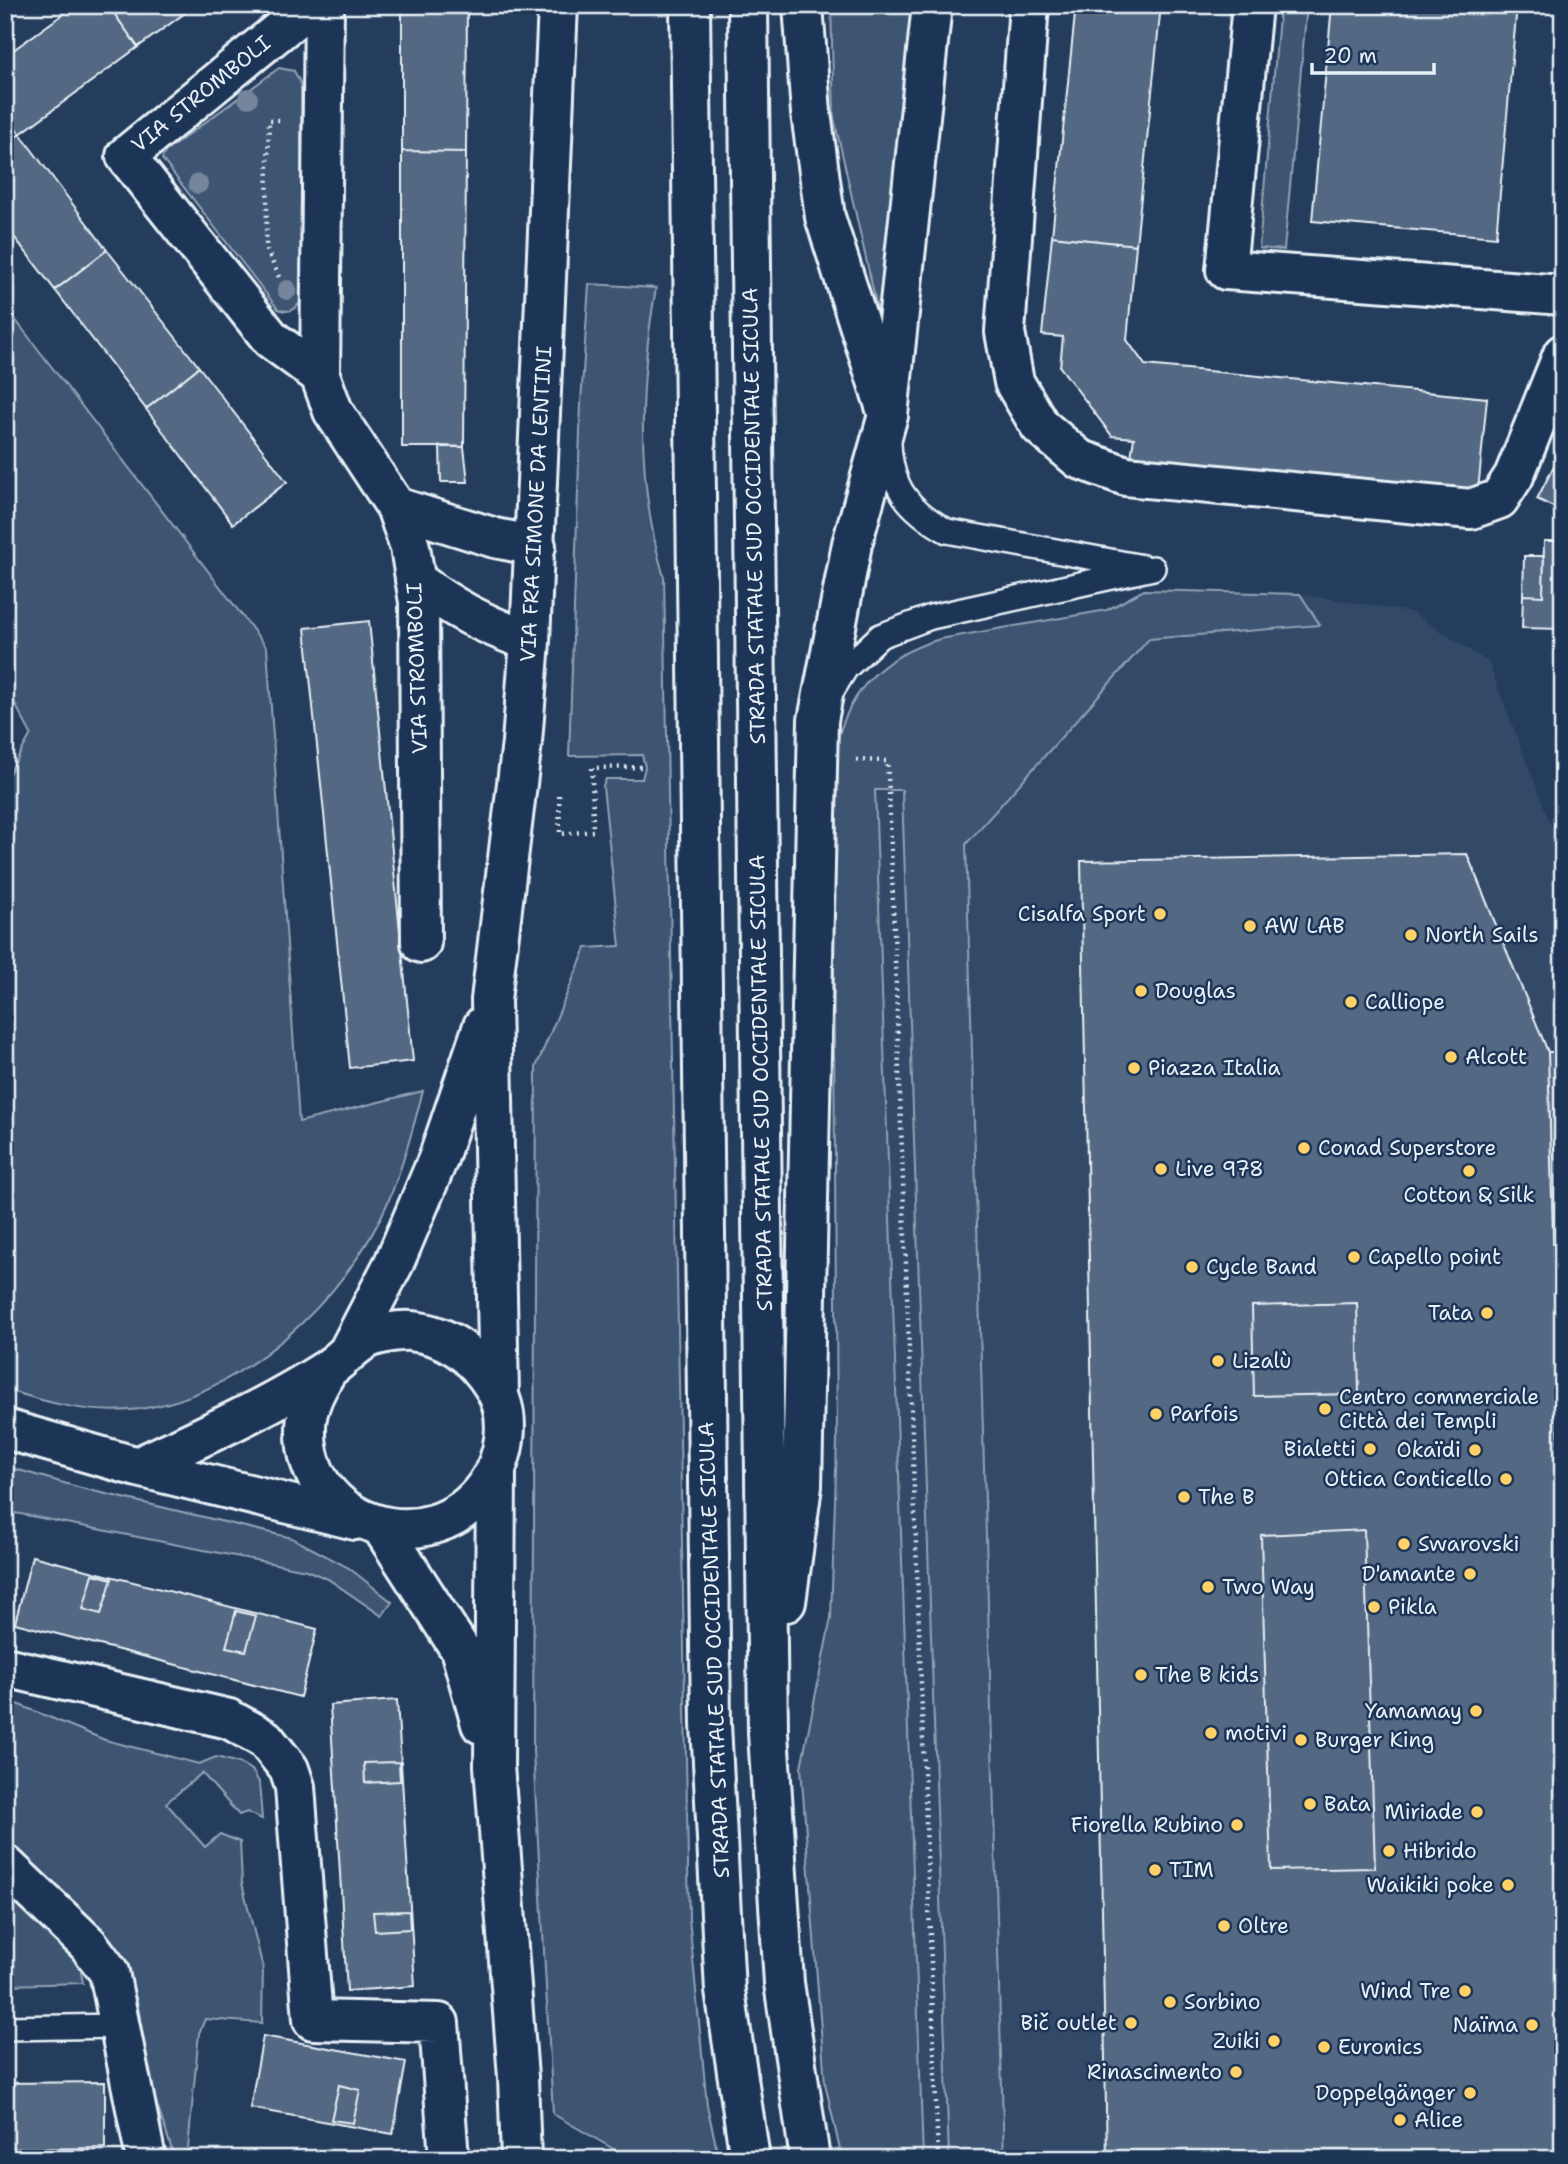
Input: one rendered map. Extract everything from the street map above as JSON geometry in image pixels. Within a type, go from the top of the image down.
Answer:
[{"type":"street","name":"VIA STROMBOLI","points":[[311,5],[126,156],[271,339],[320,375]]},
{"type":"street","name":"VIA STROMBOLI","points":[[324,5],[320,375],[333,411],[396,507],[410,547],[419,602],[421,943]]},
{"type":"street","name":"VIA FRA SIMONE DA LENTINI","points":[[491,1000],[522,742],[530,641],[558,5]]},
{"type":"street","name":"STRADA STATALE SUD OCCIDENTALE SICULA","points":[[690,5],[711,1724],[725,1991],[750,2159]]},
{"type":"street","name":"STRADA STATALE SUD OCCIDENTALE SICULA","points":[[748,5],[768,1733],[783,1983],[810,2159]]},
{"type":"street","points":[[803,5],[811,113],[825,218],[888,415]]},
{"type":"street","points":[[768,1733],[802,1486],[818,720],[852,544],[888,415],[932,5]]},
{"type":"street","points":[[1029,5],[1005,332],[1014,382],[1040,426],[1079,458],[1126,476],[1471,509],[1499,499],[1514,476],[1563,354]]},
{"type":"street","points":[[1252,5],[1226,270],[1563,295]]},
{"type":"street","points":[[396,507],[495,538],[536,546]]},
{"type":"street","points":[[415,580],[453,609],[490,628],[530,641]]},
{"type":"street","points":[[491,1000],[438,1159],[394,1263],[339,1360],[315,1390],[306,1428],[312,1467],[333,1500],[373,1524],[460,1648],[494,1766]]},
{"type":"street","points":[[491,1000],[499,1395],[505,1434],[496,1471],[494,1766],[518,2077],[521,2159]]},
{"type":"street","points":[[138,1467],[239,1418],[339,1360],[370,1338],[409,1331],[446,1340],[478,1362],[499,1395]]},
{"type":"street","points":[[5,1429],[138,1467],[402,1531],[442,1524],[474,1503],[496,1471]]},
{"type":"street","points":[[5,1667],[229,1719],[249,1727],[279,1753],[289,1769],[298,1805],[313,2020],[439,2023],[449,2159]]},
{"type":"street","points":[[5,1865],[88,1944],[109,1972],[122,2026],[146,2159]]},
{"type":"lane","points":[[818,720],[846,668],[880,636],[931,617],[1153,568],[947,531],[905,499],[890,467],[888,415]]},
{"type":"lane","points":[[5,2028],[122,2026]]},
{"type":"path","points":[[266,248],[269,120]]},
{"type":"path","points":[[856,760],[887,761],[889,790],[938,2159]]},
{"type":"path","points":[[593,831],[592,768],[645,767]]},
{"type":"shaded area","points":[[831,5],[914,5],[883,319],[879,316],[834,118]]},
{"type":"shaded area","points":[[1280,5],[1307,5],[1284,250],[1259,248]]},
{"type":"shaded area","points":[[279,68],[294,71],[301,84],[301,300],[297,307],[289,311],[278,309],[162,159],[165,152]]},
{"type":"shaded area","points":[[589,284],[656,288],[646,360],[643,433],[649,506],[664,577],[689,1918],[707,2105],[719,2159],[631,2159],[553,2114],[533,1751],[536,1067],[586,948],[620,946],[603,786],[606,779],[642,779],[645,767],[642,755],[569,756],[581,402]]},
{"type":"shaded area","points":[[5,306],[267,648],[299,1122],[423,1091],[388,1202],[370,1238],[346,1274],[317,1308],[284,1339],[248,1366],[210,1387],[170,1402],[130,1410],[67,1406],[5,1389],[5,781],[31,734],[5,685]]},
{"type":"shaded area","points":[[1144,590],[1300,594],[1411,612],[1488,662],[1563,856],[1563,2159],[842,2159],[825,2083],[801,1767],[831,1618],[837,1441],[833,790],[837,736],[847,710],[862,687],[878,670],[918,646],[940,639],[1107,610]]},
{"type":"shaded area","points":[[1144,590],[1300,594],[1320,625],[1149,639],[966,844],[1004,2159],[949,2159],[902,790],[875,790],[923,2159],[842,2159],[825,2083],[801,1767],[831,1618],[837,1441],[832,763],[837,740],[854,700],[880,669],[897,657],[940,639],[1107,610]]},
{"type":"shaded area","points":[[5,1466],[81,1488],[292,1538],[349,1568],[392,1602],[382,1616],[328,1579],[306,1570],[5,1511]]},
{"type":"shaded area","points":[[5,1699],[105,1740],[199,1764],[216,1757],[239,1763],[252,1770],[259,1782],[262,1819],[247,1812],[239,1815],[202,1773],[166,1803],[205,1847],[220,1834],[240,1842],[242,1883],[263,1968],[262,2023],[205,2019],[199,2033],[187,2159],[174,2156],[152,2090],[137,2000],[121,1968],[5,1848]]},
{"type":"shaded area","points":[[5,1883],[79,1961],[83,1983],[5,1985]]},
{"type":"building","points":[[76,5],[108,5],[138,47],[20,134],[5,113],[5,56]]},
{"type":"building","points":[[108,5],[196,5],[138,47]]},
{"type":"building","points":[[402,5],[467,5],[466,152],[402,151]]},
{"type":"building","points":[[1076,5],[1161,5],[1136,245],[1052,236]]},
{"type":"building","points":[[1332,5],[1517,5],[1496,237],[1312,221]]},
{"type":"building","points":[[20,134],[107,250],[55,290],[5,225],[5,145]]},
{"type":"building","points":[[402,151],[466,152],[464,447],[402,447]]},
{"type":"building","points":[[1052,236],[1136,245],[1127,340],[1145,365],[1487,398],[1478,491],[1131,457],[1134,438],[1112,436],[1060,367],[1063,337],[1042,335]]},
{"type":"building","points":[[107,250],[199,367],[146,409],[55,290]]},
{"type":"building","points":[[199,367],[287,482],[233,524],[146,409]]},
{"type":"building","points":[[440,446],[464,447],[468,482],[441,482]]},
{"type":"building","points":[[1563,448],[1563,512],[1537,499]]},
{"type":"building","points":[[1544,541],[1563,541],[1563,629],[1522,628],[1523,595],[1543,596]]},
{"type":"building","points":[[1524,556],[1544,556],[1543,596],[1523,595]]},
{"type":"building","points":[[369,621],[413,1061],[350,1068],[305,628]]},
{"type":"building","name":"Centro commerciale Città dei Templi","points":[[1467,854],[1548,1052],[1563,1581],[1563,2159],[1107,2159],[1081,861]]},
{"type":"building","points":[[1548,1052],[1563,1052],[1563,1233],[1553,1236]]},
{"type":"building","points":[[1563,1233],[1563,1581],[1553,1236]]},
{"type":"building","points":[[1357,1303],[1359,1394],[1254,1396],[1252,1306]]},
{"type":"building","points":[[1364,1530],[1375,1868],[1271,1870],[1261,1535]]},
{"type":"building","points":[[32,1556],[317,1629],[300,1697],[15,1623]]},
{"type":"building","points":[[93,1574],[112,1579],[101,1614],[83,1609]]},
{"type":"building","points":[[236,1611],[256,1616],[246,1651],[226,1647]]},
{"type":"building","points":[[397,1700],[415,1986],[347,1991],[330,1705]]},
{"type":"building","points":[[399,1762],[400,1781],[365,1783],[364,1763]]},
{"type":"building","points":[[409,1911],[410,1929],[375,1931],[373,1912]]},
{"type":"building","points":[[263,2036],[406,2062],[393,2134],[250,2108]]},
{"type":"building","points":[[105,2082],[105,2148],[5,2149],[5,2083]]},
{"type":"building","points":[[339,2085],[360,2090],[353,2123],[331,2120]]},
{"type":"place","name":"Cisalfa Sport","points":[[1160,914]]},
{"type":"place","name":"AW LAB","points":[[1250,926]]},
{"type":"place","name":"North Sails","points":[[1411,935]]},
{"type":"place","name":"Douglas","points":[[1141,991]]},
{"type":"place","name":"Calliope","points":[[1351,1002]]},
{"type":"place","name":"Alcott","points":[[1451,1057]]},
{"type":"place","name":"Piazza Italia","points":[[1134,1068]]},
{"type":"place","name":"Conad Superstore","points":[[1304,1148]]},
{"type":"place","name":"Live 978","points":[[1161,1169]]},
{"type":"place","name":"Cotton & Silk","points":[[1469,1171]]},
{"type":"place","name":"Capello point","points":[[1354,1257]]},
{"type":"place","name":"Cycle Band","points":[[1192,1267]]},
{"type":"place","name":"Tata","points":[[1487,1313]]},
{"type":"place","name":"Lizalù","points":[[1218,1361]]},
{"type":"place","name":"Centro commerciale Città dei Templi","points":[[1325,1409]]},
{"type":"place","name":"Parfois","points":[[1156,1414]]},
{"type":"place","name":"Bialetti","points":[[1370,1449]]},
{"type":"place","name":"Okaïdi","points":[[1475,1450]]},
{"type":"place","name":"Ottica Conticello","points":[[1506,1479]]},
{"type":"place","name":"The B","points":[[1184,1497]]},
{"type":"place","name":"Swarovski","points":[[1404,1544]]},
{"type":"place","name":"D'amante","points":[[1470,1574]]},
{"type":"place","name":"Two Way","points":[[1208,1587]]},
{"type":"place","name":"Pikla","points":[[1374,1607]]},
{"type":"place","name":"The B kids","points":[[1141,1675]]},
{"type":"place","name":"Yamamay","points":[[1476,1711]]},
{"type":"place","name":"motivi","points":[[1211,1733]]},
{"type":"place","name":"Burger King","points":[[1301,1740]]},
{"type":"place","name":"Bata","points":[[1310,1804]]},
{"type":"place","name":"Miriade","points":[[1477,1812]]},
{"type":"place","name":"Fiorella Rubino","points":[[1237,1825]]},
{"type":"place","name":"Hibrido","points":[[1389,1851]]},
{"type":"place","name":"TIM","points":[[1155,1870]]},
{"type":"place","name":"Waikiki poke","points":[[1508,1885]]},
{"type":"place","name":"Oltre","points":[[1224,1926]]},
{"type":"place","name":"Wind Tre","points":[[1465,1991]]},
{"type":"place","name":"Sorbino","points":[[1170,2002]]},
{"type":"place","name":"Bič outlet","points":[[1131,2023]]},
{"type":"place","name":"Naïma","points":[[1532,2025]]},
{"type":"place","name":"Zuiki","points":[[1274,2041]]},
{"type":"place","name":"Euronics","points":[[1324,2047]]},
{"type":"place","name":"Rinascimento","points":[[1236,2072]]},
{"type":"place","name":"Doppelgänger","points":[[1470,2093]]},
{"type":"place","name":"Alice","points":[[1400,2120]]}]
